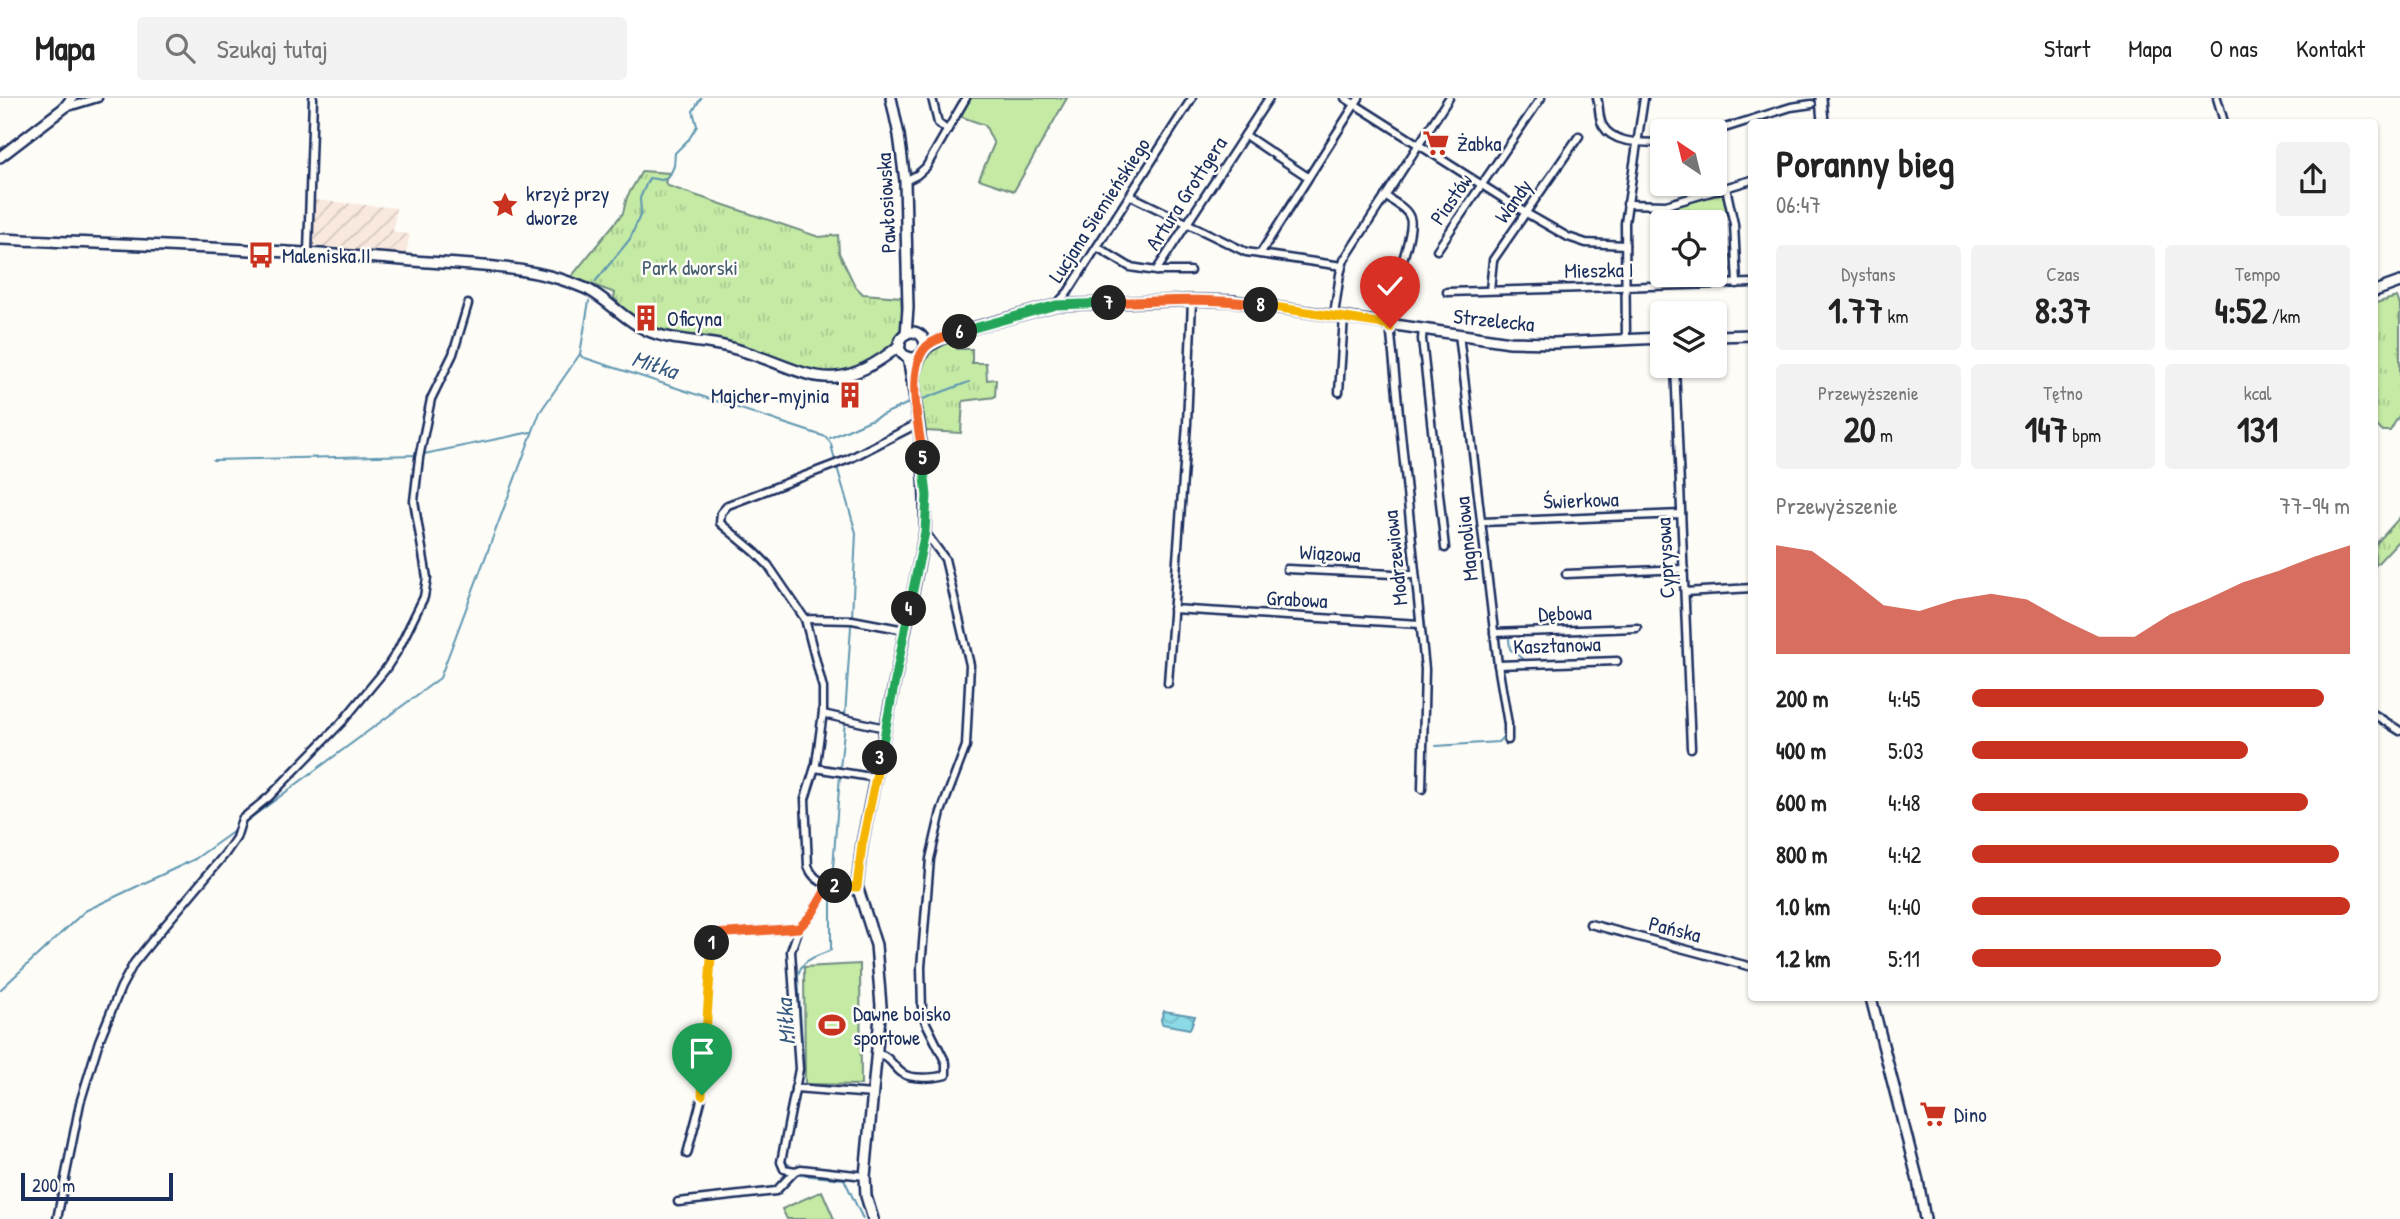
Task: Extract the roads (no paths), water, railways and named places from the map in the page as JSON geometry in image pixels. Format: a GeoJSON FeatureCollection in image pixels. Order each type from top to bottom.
{"type":"FeatureCollection","features":[{"type":"Feature","properties":{"kind":"street"},"geometry":{"type":"LineString","coordinates":[[0,157],[64,108],[72,98]]}},
{"type":"Feature","properties":{"kind":"street"},"geometry":{"type":"LineString","coordinates":[[64,108],[98,98]]}},
{"type":"Feature","properties":{"kind":"street"},"geometry":{"type":"LineString","coordinates":[[308,252],[313,98]]}},
{"type":"Feature","properties":{"kind":"street","name":"Pawłosiowska"},"geometry":{"type":"LineString","coordinates":[[891,98],[905,181],[908,308],[906,334]]}},
{"type":"Feature","properties":{"kind":"street"},"geometry":{"type":"LineString","coordinates":[[932,98],[938,123],[947,130]]}},
{"type":"Feature","properties":{"kind":"street"},"geometry":{"type":"LineString","coordinates":[[905,181],[926,167],[966,98]]}},
{"type":"Feature","properties":{"kind":"street","name":"Lucjana Siemieńskiego"},"geometry":{"type":"LineString","coordinates":[[1056,305],[1068,292],[1192,98]]}},
{"type":"Feature","properties":{"kind":"street","name":"Artura Grottgera"},"geometry":{"type":"LineString","coordinates":[[1156,271],[1269,98]]}},
{"type":"Feature","properties":{"kind":"street"},"geometry":{"type":"LineString","coordinates":[[1345,98],[1357,101],[1482,185],[1568,237],[1586,243],[1625,245]]}},
{"type":"Feature","properties":{"kind":"street"},"geometry":{"type":"LineString","coordinates":[[1339,392],[1342,266],[1449,98]]}},
{"type":"Feature","properties":{"kind":"street","name":"Piastów"},"geometry":{"type":"LineString","coordinates":[[1437,250],[1541,98]]}},
{"type":"Feature","properties":{"kind":"street"},"geometry":{"type":"LineString","coordinates":[[1597,98],[1603,126],[1610,134],[1616,138],[1650,142]]}},
{"type":"Feature","properties":{"kind":"street"},"geometry":{"type":"LineString","coordinates":[[1626,340],[1627,204],[1644,98]]}},
{"type":"Feature","properties":{"kind":"street"},"geometry":{"type":"LineString","coordinates":[[1821,98],[1822,119]]}},
{"type":"Feature","properties":{"kind":"street"},"geometry":{"type":"LineString","coordinates":[[2217,98],[2223,119]]}},
{"type":"Feature","properties":{"kind":"street"},"geometry":{"type":"LineString","coordinates":[[1260,254],[1357,101]]}},
{"type":"Feature","properties":{"kind":"street"},"geometry":{"type":"LineString","coordinates":[[1753,119],[1791,107],[1812,104]]}},
{"type":"Feature","properties":{"kind":"street"},"geometry":{"type":"LineString","coordinates":[[1727,127],[1748,121]]}},
{"type":"Feature","properties":{"kind":"street"},"geometry":{"type":"LineString","coordinates":[[1245,135],[1308,177]]}},
{"type":"Feature","properties":{"kind":"street","name":"Wandy"},"geometry":{"type":"LineString","coordinates":[[1490,290],[1493,260],[1580,136]]}},
{"type":"Feature","properties":{"kind":"street"},"geometry":{"type":"LineString","coordinates":[[1727,188],[1748,181]]}},
{"type":"Feature","properties":{"kind":"street"},"geometry":{"type":"LineString","coordinates":[[1727,192],[1734,224],[1737,284]]}},
{"type":"Feature","properties":{"kind":"street"},"geometry":{"type":"LineString","coordinates":[[1131,196],[1246,252],[1342,266]]}},
{"type":"Feature","properties":{"kind":"street"},"geometry":{"type":"LineString","coordinates":[[1385,196],[1406,211],[1411,220],[1410,234],[1391,299]]}},
{"type":"Feature","properties":{"kind":"street"},"geometry":{"type":"LineString","coordinates":[[1627,204],[1666,205],[1698,196]]}},
{"type":"Feature","properties":{"kind":"street"},"geometry":{"type":"LineString","coordinates":[[0,239],[308,252],[535,272],[589,290],[634,323],[655,334],[739,349],[806,376],[819,378],[839,377],[880,361],[911,357],[925,348],[920,335],[906,334],[900,345],[880,361]]}},
{"type":"Feature","properties":{"kind":"street","name":"Artura Grottgera"},"geometry":{"type":"LineString","coordinates":[[1097,247],[1124,265],[1156,271],[1190,271]]}},
{"type":"Feature","properties":{"kind":"street"},"geometry":{"type":"LineString","coordinates":[[2378,290],[2400,282]]}},
{"type":"Feature","properties":{"kind":"street","name":"Mieszka I"},"geometry":{"type":"LineString","coordinates":[[1447,292],[1748,283]]}},
{"type":"Feature","properties":{"kind":"street"},"geometry":{"type":"LineString","coordinates":[[1068,292],[1078,304]]}},
{"type":"Feature","properties":{"kind":"street"},"geometry":{"type":"LineString","coordinates":[[1168,684],[1187,424],[1192,300]]}},
{"type":"Feature","properties":{"kind":"street","name":"Strzelecka"},"geometry":{"type":"LineString","coordinates":[[925,348],[951,334],[1056,305],[1192,300],[1233,301],[1510,342],[1650,339]]}},
{"type":"Feature","properties":{"kind":"street"},"geometry":{"type":"LineString","coordinates":[[57,1219],[80,1103],[99,1041],[134,963],[225,854],[239,827],[342,722],[369,690],[398,650],[424,597],[427,578],[414,501],[419,458],[431,399],[453,354],[468,304]]}},
{"type":"Feature","properties":{"kind":"street","name":"Pawłosiowska"},"geometry":{"type":"LineString","coordinates":[[908,308],[913,327],[920,335]]}},
{"type":"Feature","properties":{"kind":"street","name":"Modrzewiowa"},"geometry":{"type":"LineString","coordinates":[[1390,325],[1425,669],[1422,789]]}},
{"type":"Feature","properties":{"kind":"street"},"geometry":{"type":"LineString","coordinates":[[1423,330],[1445,548]]}},
{"type":"Feature","properties":{"kind":"street","name":"Strzelecka"},"geometry":{"type":"LineString","coordinates":[[920,335],[951,334]]}},
{"type":"Feature","properties":{"kind":"street","name":"Magnoliowa"},"geometry":{"type":"LineString","coordinates":[[1459,334],[1508,740]]}},
{"type":"Feature","properties":{"kind":"street"},"geometry":{"type":"LineString","coordinates":[[1727,336],[1748,335]]}},
{"type":"Feature","properties":{"kind":"street"},"geometry":{"type":"LineString","coordinates":[[873,1219],[866,1196],[865,1176],[881,1006],[880,967],[876,945],[857,887],[862,845],[925,532],[927,496],[911,357],[900,345]]}},
{"type":"Feature","properties":{"kind":"street","name":"Cyprysowa"},"geometry":{"type":"LineString","coordinates":[[1675,378],[1691,748]]}},
{"type":"Feature","properties":{"kind":"street"},"geometry":{"type":"LineString","coordinates":[[857,887],[828,886],[810,873],[808,866],[805,799],[815,768],[823,714],[823,688],[805,619],[768,565],[720,523],[721,513],[727,505],[738,500],[849,459],[919,424]]}},
{"type":"Feature","properties":{"kind":"street","name":"Świerkowa"},"geometry":{"type":"LineString","coordinates":[[1482,522],[1681,514]]}},
{"type":"Feature","properties":{"kind":"street"},"geometry":{"type":"LineString","coordinates":[[876,1054],[882,1054],[889,1059],[903,1075],[939,1077],[947,1071],[946,1063],[922,1011],[921,967],[930,859],[941,811],[966,746],[970,665],[945,559],[925,532]]}},
{"type":"Feature","properties":{"kind":"street","name":"Wiązowa"},"geometry":{"type":"LineString","coordinates":[[1287,569],[1414,575]]}},
{"type":"Feature","properties":{"kind":"street"},"geometry":{"type":"LineString","coordinates":[[1566,575],[1684,569]]}},
{"type":"Feature","properties":{"kind":"street"},"geometry":{"type":"LineString","coordinates":[[1685,592],[1748,588]]}},
{"type":"Feature","properties":{"kind":"street","name":"Grabowa"},"geometry":{"type":"LineString","coordinates":[[1173,609],[1420,624]]}},
{"type":"Feature","properties":{"kind":"street"},"geometry":{"type":"LineString","coordinates":[[805,619],[852,620],[905,629]]}},
{"type":"Feature","properties":{"kind":"street","name":"Dębowa"},"geometry":{"type":"LineString","coordinates":[[1494,634],[1637,628]]}},
{"type":"Feature","properties":{"kind":"street","name":"Kasztanowa"},"geometry":{"type":"LineString","coordinates":[[1498,665],[1617,661]]}},
{"type":"Feature","properties":{"kind":"street"},"geometry":{"type":"LineString","coordinates":[[823,714],[885,728]]}},
{"type":"Feature","properties":{"kind":"street"},"geometry":{"type":"LineString","coordinates":[[2378,717],[2400,732]]}},
{"type":"Feature","properties":{"kind":"street"},"geometry":{"type":"LineString","coordinates":[[815,768],[877,778]]}},
{"type":"Feature","properties":{"kind":"street"},"geometry":{"type":"LineString","coordinates":[[828,886],[812,914],[799,928],[791,951],[799,1069],[781,1162],[784,1169],[795,1171],[801,1169],[865,1176]]}},
{"type":"Feature","properties":{"kind":"street","name":"Pańska"},"geometry":{"type":"LineString","coordinates":[[1590,924],[1748,966]]}},
{"type":"Feature","properties":{"kind":"street"},"geometry":{"type":"LineString","coordinates":[[687,1154],[702,1097],[714,934],[799,928]]}},
{"type":"Feature","properties":{"kind":"street"},"geometry":{"type":"LineString","coordinates":[[1872,1001],[1926,1219]]}},
{"type":"Feature","properties":{"kind":"street"},"geometry":{"type":"LineString","coordinates":[[797,1088],[873,1094]]}},
{"type":"Feature","properties":{"kind":"street"},"geometry":{"type":"LineString","coordinates":[[678,1202],[776,1191],[795,1171]]}},
{"type":"Feature","properties":{"kind":"water"},"geometry":{"type":"Polygon","coordinates":[[[1164,1011],[1195,1016],[1190,1029],[1162,1024],[1164,1011]]]}},
{"type":"Feature","properties":{"kind":"waterway","name":"Miłka"},"geometry":{"type":"LineString","coordinates":[[595,282],[630,239],[641,213],[640,198],[649,178],[662,180],[669,177],[674,166],[675,153],[697,126],[693,111],[701,98]]}},
{"type":"Feature","properties":{"kind":"waterway","name":"Miłka"},"geometry":{"type":"LineString","coordinates":[[589,301],[580,354],[582,357],[826,437],[831,444],[835,461]]}},
{"type":"Feature","properties":{"kind":"waterway"},"geometry":{"type":"LineString","coordinates":[[244,823],[440,678],[540,412],[580,354]]}},
{"type":"Feature","properties":{"kind":"waterway"},"geometry":{"type":"LineString","coordinates":[[923,399],[969,382]]}},
{"type":"Feature","properties":{"kind":"waterway"},"geometry":{"type":"LineString","coordinates":[[830,438],[911,402]]}},
{"type":"Feature","properties":{"kind":"waterway"},"geometry":{"type":"LineString","coordinates":[[424,454],[531,432]]}},
{"type":"Feature","properties":{"kind":"waterway"},"geometry":{"type":"LineString","coordinates":[[213,460],[418,455]]}},
{"type":"Feature","properties":{"kind":"waterway","name":"Miłka"},"geometry":{"type":"LineString","coordinates":[[837,467],[856,533],[852,617]]}},
{"type":"Feature","properties":{"kind":"waterway","name":"Miłka"},"geometry":{"type":"LineString","coordinates":[[845,716],[851,626]]}},
{"type":"Feature","properties":{"kind":"waterway"},"geometry":{"type":"LineString","coordinates":[[1509,639],[1510,649],[1525,661]]}},
{"type":"Feature","properties":{"kind":"waterway"},"geometry":{"type":"LineString","coordinates":[[1504,718],[1505,730]]}},
{"type":"Feature","properties":{"kind":"waterway","name":"Miłka"},"geometry":{"type":"LineString","coordinates":[[840,768],[845,722]]}},
{"type":"Feature","properties":{"kind":"waterway"},"geometry":{"type":"LineString","coordinates":[[1436,746],[1498,742],[1505,735]]}},
{"type":"Feature","properties":{"kind":"waterway","name":"Miłka"},"geometry":{"type":"LineString","coordinates":[[832,881],[840,775]]}},
{"type":"Feature","properties":{"kind":"waterway"},"geometry":{"type":"LineString","coordinates":[[0,990],[85,911],[195,859],[237,829]]}},
{"type":"Feature","properties":{"kind":"waterway","name":"Miłka"},"geometry":{"type":"LineString","coordinates":[[799,1085],[803,1062],[798,976],[806,962],[831,950],[831,890]]}},
{"type":"Feature","properties":{"kind":"waterway","name":"Miłka"},"geometry":{"type":"LineString","coordinates":[[794,1113],[796,1101]]}},
{"type":"Feature","properties":{"kind":"waterway","name":"Miłka"},"geometry":{"type":"LineString","coordinates":[[787,1149],[785,1159],[789,1167]]}},
{"type":"Feature","properties":{"kind":"waterway","name":"Miłka"},"geometry":{"type":"LineString","coordinates":[[799,1175],[844,1179],[863,1219]]}},
{"type":"Feature","properties":{"kind":"place","name":"Żabka"},"geometry":{"type":"Point","coordinates":[1436,143]}},
{"type":"Feature","properties":{"kind":"place","name":"krzyż przy dworze"},"geometry":{"type":"Point","coordinates":[505,205]}},
{"type":"Feature","properties":{"kind":"place","name":"Maleniska II"},"geometry":{"type":"Point","coordinates":[261,255]}},
{"type":"Feature","properties":{"kind":"place","name":"Oficyna"},"geometry":{"type":"Point","coordinates":[646,318]}},
{"type":"Feature","properties":{"kind":"place","name":"Majcher-myjnia"},"geometry":{"type":"Point","coordinates":[850,395]}},
{"type":"Feature","properties":{"kind":"place","name":"Dawne boisko sportowe"},"geometry":{"type":"Point","coordinates":[832,1025]}},
{"type":"Feature","properties":{"kind":"place","name":"Dino"},"geometry":{"type":"Point","coordinates":[1933,1114]}},
{"type":"Feature","properties":{"kind":"park label","name":"Park dworski"},"geometry":{"type":"Point","coordinates":[690,267]}}]}
